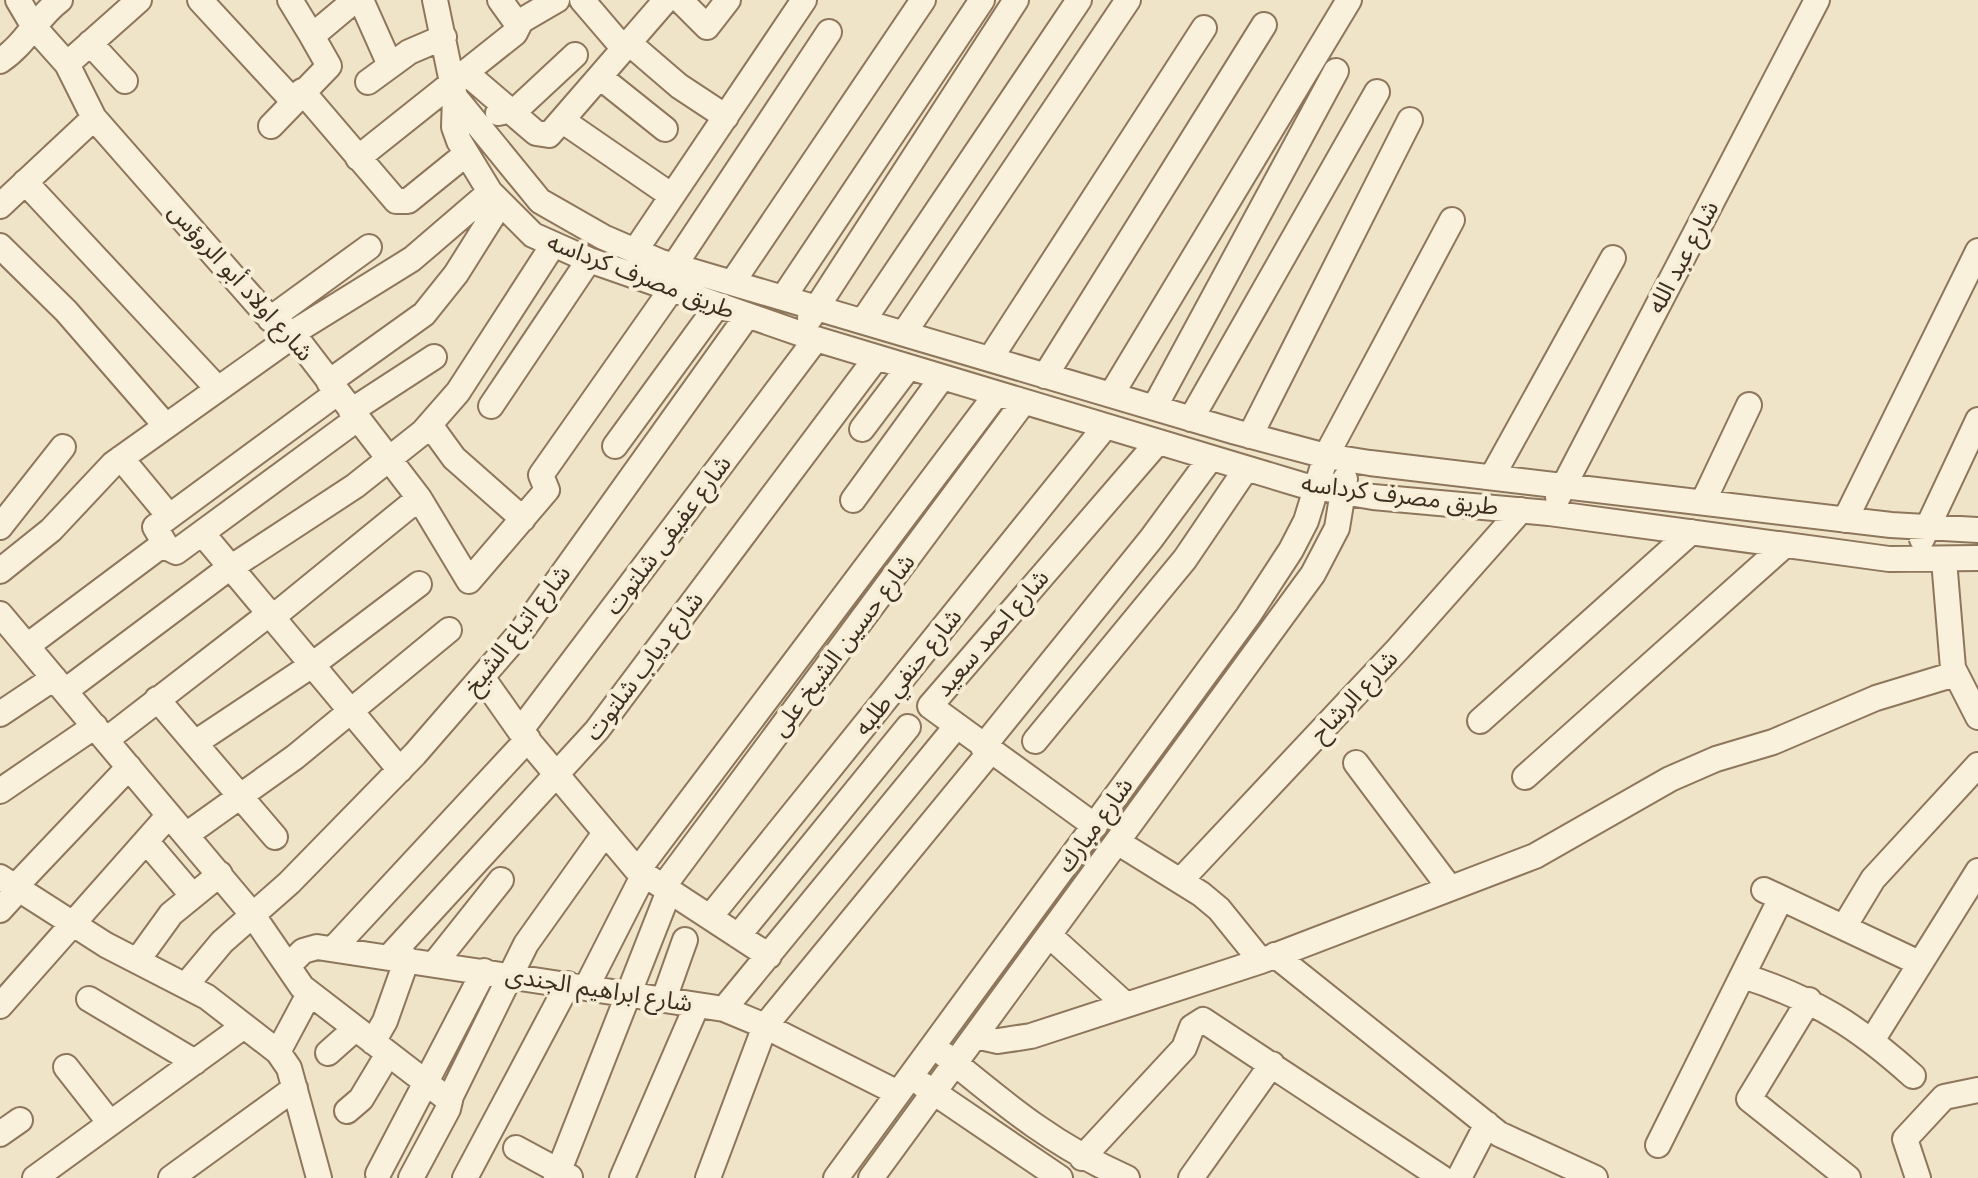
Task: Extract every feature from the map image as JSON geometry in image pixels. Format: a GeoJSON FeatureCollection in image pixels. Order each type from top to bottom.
{"type":"FeatureCollection","features":[{"type":"Feature","properties":{"kind":"street","name":"شارع اولاد أبو الروؤس"},"geometry":{"type":"LineString","coordinates":[[18,0],[34,27],[67,64],[94,118],[270,319],[292,334],[419,498],[459,570],[470,581],[523,519]]}},
{"type":"Feature","properties":{"kind":"street"},"geometry":{"type":"LineString","coordinates":[[0,61],[20,47],[60,0]]}},
{"type":"Feature","properties":{"kind":"street"},"geometry":{"type":"LineString","coordinates":[[67,64],[139,0]]}},
{"type":"Feature","properties":{"kind":"street"},"geometry":{"type":"LineString","coordinates":[[200,0],[358,158],[392,199],[404,202],[466,154]]}},
{"type":"Feature","properties":{"kind":"street"},"geometry":{"type":"LineString","coordinates":[[271,126],[329,65],[290,0]]}},
{"type":"Feature","properties":{"kind":"street"},"geometry":{"type":"LineString","coordinates":[[312,36],[358,0],[390,65]]}},
{"type":"Feature","properties":{"kind":"street"},"geometry":{"type":"LineString","coordinates":[[435,0],[457,84],[509,110],[542,136],[549,135],[563,121],[666,0]]}},
{"type":"Feature","properties":{"kind":"street"},"geometry":{"type":"LineString","coordinates":[[500,0],[518,25]]}},
{"type":"Feature","properties":{"kind":"street"},"geometry":{"type":"LineString","coordinates":[[358,158],[457,84],[515,33],[518,25],[557,0]]}},
{"type":"Feature","properties":{"kind":"street"},"geometry":{"type":"LineString","coordinates":[[582,0],[626,46],[726,117]]}},
{"type":"Feature","properties":{"kind":"street"},"geometry":{"type":"LineString","coordinates":[[680,0],[702,24],[710,25],[728,0]]}},
{"type":"Feature","properties":{"kind":"street"},"geometry":{"type":"LineString","coordinates":[[635,251],[804,0]]}},
{"type":"Feature","properties":{"kind":"street"},"geometry":{"type":"LineString","coordinates":[[732,283],[923,0]]}},
{"type":"Feature","properties":{"kind":"street"},"geometry":{"type":"LineString","coordinates":[[783,298],[982,0]]}},
{"type":"Feature","properties":{"kind":"street","name":"شارع عفيفى شلتوت"},"geometry":{"type":"LineString","coordinates":[[333,949],[524,735],[808,336],[817,308],[1016,0]]}},
{"type":"Feature","properties":{"kind":"street"},"geometry":{"type":"LineString","coordinates":[[863,321],[1079,0]]}},
{"type":"Feature","properties":{"kind":"street"},"geometry":{"type":"LineString","coordinates":[[904,333],[1128,0]]}},
{"type":"Feature","properties":{"kind":"street"},"geometry":{"type":"LineString","coordinates":[[1111,395],[1349,0]]}},
{"type":"Feature","properties":{"kind":"street","name":"شارع عبد الله"},"geometry":{"type":"LineString","coordinates":[[1549,513],[1817,0]]}},
{"type":"Feature","properties":{"kind":"street"},"geometry":{"type":"LineString","coordinates":[[1045,376],[1264,25]]}},
{"type":"Feature","properties":{"kind":"street"},"geometry":{"type":"LineString","coordinates":[[990,359],[1204,28]]}},
{"type":"Feature","properties":{"kind":"street"},"geometry":{"type":"LineString","coordinates":[[430,425],[454,458],[523,519],[548,489],[541,475],[672,278],[829,32]]}},
{"type":"Feature","properties":{"kind":"street"},"geometry":{"type":"LineString","coordinates":[[368,82],[426,42],[444,37]]}},
{"type":"Feature","properties":{"kind":"street"},"geometry":{"type":"LineString","coordinates":[[90,43],[125,81]]}},
{"type":"Feature","properties":{"kind":"street"},"geometry":{"type":"LineString","coordinates":[[482,128],[499,112],[517,109],[575,55]]}},
{"type":"Feature","properties":{"kind":"street"},"geometry":{"type":"LineString","coordinates":[[1154,408],[1336,71]]}},
{"type":"Feature","properties":{"kind":"street"},"geometry":{"type":"LineString","coordinates":[[600,77],[665,129]]}},
{"type":"Feature","properties":{"kind":"street","name":"طريق مصرف كرداسه"},"geometry":{"type":"LineString","coordinates":[[457,84],[482,128],[540,201],[635,251],[717,306],[995,396],[1317,488],[1549,513],[1913,560],[1978,558]]}},
{"type":"Feature","properties":{"kind":"street","name":"طريق مصرف كرداسه"},"geometry":{"type":"LineString","coordinates":[[457,84],[454,127],[466,154],[495,198],[533,235],[589,260],[672,278],[732,283],[1191,419],[1337,458],[1845,520],[1978,530]]}},
{"type":"Feature","properties":{"kind":"street"},"geometry":{"type":"LineString","coordinates":[[1191,419],[1377,92]]}},
{"type":"Feature","properties":{"kind":"street"},"geometry":{"type":"LineString","coordinates":[[0,206],[94,118]]}},
{"type":"Feature","properties":{"kind":"street"},"geometry":{"type":"LineString","coordinates":[[1250,436],[1410,120]]}},
{"type":"Feature","properties":{"kind":"street"},"geometry":{"type":"LineString","coordinates":[[563,121],[672,196]]}},
{"type":"Feature","properties":{"kind":"street"},"geometry":{"type":"LineString","coordinates":[[25,182],[218,389]]}},
{"type":"Feature","properties":{"kind":"street"},"geometry":{"type":"LineString","coordinates":[[0,571],[51,530],[121,458],[292,334],[412,259],[495,198]]}},
{"type":"Feature","properties":{"kind":"street"},"geometry":{"type":"LineString","coordinates":[[434,357],[344,401],[169,516],[154,530],[176,552],[202,533],[344,401],[384,346],[424,314],[456,274],[495,198]]}},
{"type":"Feature","properties":{"kind":"street"},"geometry":{"type":"LineString","coordinates":[[1337,458],[1452,220]]}},
{"type":"Feature","properties":{"kind":"street"},"geometry":{"type":"LineString","coordinates":[[0,714],[60,684],[303,523],[390,460],[430,425],[458,392],[553,245]]}},
{"type":"Feature","properties":{"kind":"street"},"geometry":{"type":"LineString","coordinates":[[0,246],[66,311],[166,426]]}},
{"type":"Feature","properties":{"kind":"street"},"geometry":{"type":"LineString","coordinates":[[270,319],[369,247]]}},
{"type":"Feature","properties":{"kind":"street"},"geometry":{"type":"LineString","coordinates":[[1845,520],[1978,251]]}},
{"type":"Feature","properties":{"kind":"street"},"geometry":{"type":"LineString","coordinates":[[1493,475],[1613,258]]}},
{"type":"Feature","properties":{"kind":"street"},"geometry":{"type":"LineString","coordinates":[[491,406],[589,260]]}},
{"type":"Feature","properties":{"kind":"street"},"geometry":{"type":"LineString","coordinates":[[615,446],[717,306]]}},
{"type":"Feature","properties":{"kind":"street","name":"شارع اتباع الشيخ"},"geometry":{"type":"LineString","coordinates":[[186,985],[211,953],[289,883],[400,770],[521,632],[747,316]]}},
{"type":"Feature","properties":{"kind":"street","name":"شارع دياب شلتوت"},"geometry":{"type":"LineString","coordinates":[[398,958],[597,730],[876,358]]}},
{"type":"Feature","properties":{"kind":"street"},"geometry":{"type":"LineString","coordinates":[[862,429],[908,368]]}},
{"type":"Feature","properties":{"kind":"street"},"geometry":{"type":"LineString","coordinates":[[853,500],[941,379]]}},
{"type":"Feature","properties":{"kind":"street"},"geometry":{"type":"LineString","coordinates":[[465,1178],[578,985],[995,396]]}},
{"type":"Feature","properties":{"kind":"street","name":"شارع حسين الشيخ على"},"geometry":{"type":"LineString","coordinates":[[654,880],[1022,404]]}},
{"type":"Feature","properties":{"kind":"street"},"geometry":{"type":"LineString","coordinates":[[1703,502],[1749,405]]}},
{"type":"Feature","properties":{"kind":"street"},"geometry":{"type":"LineString","coordinates":[[1913,560],[1978,420]]}},
{"type":"Feature","properties":{"kind":"street","name":"شارع حنفي طلبه"},"geometry":{"type":"LineString","coordinates":[[710,917],[1105,427]]}},
{"type":"Feature","properties":{"kind":"street","name":"شارع احمد سعيد"},"geometry":{"type":"LineString","coordinates":[[1095,826],[955,728],[932,710],[931,704],[1157,443]]}},
{"type":"Feature","properties":{"kind":"street"},"geometry":{"type":"LineString","coordinates":[[0,527],[63,447]]}},
{"type":"Feature","properties":{"kind":"street"},"geometry":{"type":"LineString","coordinates":[[121,458],[169,516]]}},
{"type":"Feature","properties":{"kind":"street","name":"شارع مبارك"},"geometry":{"type":"LineString","coordinates":[[836,1178],[1248,616],[1291,550],[1317,488],[1337,458]]}},
{"type":"Feature","properties":{"kind":"street","name":"شارع مبارك"},"geometry":{"type":"LineString","coordinates":[[871,1178],[1313,574],[1337,528],[1344,492],[1337,458]]}},
{"type":"Feature","properties":{"kind":"street"},"geometry":{"type":"LineString","coordinates":[[708,1178],[765,1026],[987,750],[1210,459]]}},
{"type":"Feature","properties":{"kind":"street"},"geometry":{"type":"LineString","coordinates":[[1035,741],[1185,559],[1246,469]]}},
{"type":"Feature","properties":{"kind":"street"},"geometry":{"type":"LineString","coordinates":[[0,791],[157,699],[269,614],[279,612],[419,498]]}},
{"type":"Feature","properties":{"kind":"street","name":"شارع الرشاح"},"geometry":{"type":"LineString","coordinates":[[1182,879],[1398,649],[1521,510]]}},
{"type":"Feature","properties":{"kind":"street"},"geometry":{"type":"LineString","coordinates":[[1480,721],[1691,532]]}},
{"type":"Feature","properties":{"kind":"street"},"geometry":{"type":"LineString","coordinates":[[202,533],[400,770]]}},
{"type":"Feature","properties":{"kind":"street"},"geometry":{"type":"LineString","coordinates":[[27,646],[165,544]]}},
{"type":"Feature","properties":{"kind":"street"},"geometry":{"type":"LineString","coordinates":[[1525,777],[1785,545]]}},
{"type":"Feature","properties":{"kind":"street"},"geometry":{"type":"LineString","coordinates":[[1944,560],[1955,674],[1978,717]]}},
{"type":"Feature","properties":{"kind":"street"},"geometry":{"type":"LineString","coordinates":[[195,743],[312,665],[419,584]]}},
{"type":"Feature","properties":{"kind":"street"},"geometry":{"type":"LineString","coordinates":[[0,614],[220,874],[309,994],[450,1101]]}},
{"type":"Feature","properties":{"kind":"street"},"geometry":{"type":"LineString","coordinates":[[186,835],[350,711],[449,630]]}},
{"type":"Feature","properties":{"kind":"street"},"geometry":{"type":"LineString","coordinates":[[976,1036],[998,1041],[1019,1038],[1268,958],[1535,856],[1670,779],[1716,759],[1773,742],[1876,698],[1955,674]]}},
{"type":"Feature","properties":{"kind":"street"},"geometry":{"type":"LineString","coordinates":[[482,677],[524,735],[605,833],[654,880],[769,956]]}},
{"type":"Feature","properties":{"kind":"street"},"geometry":{"type":"LineString","coordinates":[[157,699],[275,837]]}},
{"type":"Feature","properties":{"kind":"street"},"geometry":{"type":"LineString","coordinates":[[738,936],[908,727]]}},
{"type":"Feature","properties":{"kind":"street"},"geometry":{"type":"LineString","coordinates":[[724,1009],[955,728]]}},
{"type":"Feature","properties":{"kind":"street"},"geometry":{"type":"LineString","coordinates":[[1356,763],[1449,887]]}},
{"type":"Feature","properties":{"kind":"street"},"geometry":{"type":"LineString","coordinates":[[1844,927],[1873,879],[1978,765]]}},
{"type":"Feature","properties":{"kind":"street"},"geometry":{"type":"LineString","coordinates":[[0,910],[12,884],[129,767]]}},
{"type":"Feature","properties":{"kind":"street"},"geometry":{"type":"LineString","coordinates":[[1123,788],[1146,805]]}},
{"type":"Feature","properties":{"kind":"street"},"geometry":{"type":"LineString","coordinates":[[0,1006],[169,815]]}},
{"type":"Feature","properties":{"kind":"street"},"geometry":{"type":"LineString","coordinates":[[411,1178],[526,944],[605,833]]}},
{"type":"Feature","properties":{"kind":"street"},"geometry":{"type":"LineString","coordinates":[[146,841],[192,895]]}},
{"type":"Feature","properties":{"kind":"street"},"geometry":{"type":"LineString","coordinates":[[1119,843],[1182,879],[1219,909],[1268,958],[1487,1124],[1531,1152],[1595,1178]]}},
{"type":"Feature","properties":{"kind":"street"},"geometry":{"type":"LineString","coordinates":[[1873,1039],[1978,871]]}},
{"type":"Feature","properties":{"kind":"street"},"geometry":{"type":"LineString","coordinates":[[137,961],[162,925],[192,895],[220,874]]}},
{"type":"Feature","properties":{"kind":"street"},"geometry":{"type":"LineString","coordinates":[[435,963],[501,880]]}},
{"type":"Feature","properties":{"kind":"street"},"geometry":{"type":"LineString","coordinates":[[516,1148],[562,1176],[629,993],[654,880]]}},
{"type":"Feature","properties":{"kind":"street"},"geometry":{"type":"LineString","coordinates":[[12,884],[137,961],[186,985],[278,1052],[287,1063],[319,1178]]}},
{"type":"Feature","properties":{"kind":"street"},"geometry":{"type":"LineString","coordinates":[[1658,1145],[1743,976],[1772,894],[1919,963]]}},
{"type":"Feature","properties":{"kind":"street"},"geometry":{"type":"LineString","coordinates":[[1050,936],[1126,1005]]}},
{"type":"Feature","properties":{"kind":"street"},"geometry":{"type":"LineString","coordinates":[[664,999],[685,940]]}},
{"type":"Feature","properties":{"kind":"street","name":"شارع ابراهيم الجندى"},"geometry":{"type":"LineString","coordinates":[[288,966],[306,949],[333,949],[724,1009],[904,1084],[934,1092],[1060,1178]]}},
{"type":"Feature","properties":{"kind":"street"},"geometry":{"type":"LineString","coordinates":[[347,1111],[361,1099],[372,1041],[385,1021],[398,958]]}},
{"type":"Feature","properties":{"kind":"street"},"geometry":{"type":"LineString","coordinates":[[378,1174],[484,971]]}},
{"type":"Feature","properties":{"kind":"street"},"geometry":{"type":"LineString","coordinates":[[1743,976],[1809,1000],[1873,1039],[1913,1076]]}},
{"type":"Feature","properties":{"kind":"street"},"geometry":{"type":"LineString","coordinates":[[278,1052],[309,994]]}},
{"type":"Feature","properties":{"kind":"street"},"geometry":{"type":"LineString","coordinates":[[89,999],[195,1062]]}},
{"type":"Feature","properties":{"kind":"street"},"geometry":{"type":"LineString","coordinates":[[1809,1000],[1751,1091],[1749,1100],[1799,1136],[1848,1178]]}},
{"type":"Feature","properties":{"kind":"street"},"geometry":{"type":"LineString","coordinates":[[622,1178],[697,1005]]}},
{"type":"Feature","properties":{"kind":"street"},"geometry":{"type":"LineString","coordinates":[[1082,1158],[1184,1048],[1198,1021],[1207,1021],[1442,1178]]}},
{"type":"Feature","properties":{"kind":"street"},"geometry":{"type":"LineString","coordinates":[[35,1178],[244,1026]]}},
{"type":"Feature","properties":{"kind":"street"},"geometry":{"type":"LineString","coordinates":[[328,1053],[372,1041]]}},
{"type":"Feature","properties":{"kind":"street"},"geometry":{"type":"LineString","coordinates":[[933,1046],[1028,1124],[1082,1158],[1127,1178]]}},
{"type":"Feature","properties":{"kind":"street"},"geometry":{"type":"LineString","coordinates":[[1191,1178],[1272,1064]]}},
{"type":"Feature","properties":{"kind":"street"},"geometry":{"type":"LineString","coordinates":[[66,1067],[110,1123]]}},
{"type":"Feature","properties":{"kind":"street"},"geometry":{"type":"LineString","coordinates":[[963,1113],[983,1087]]}},
{"type":"Feature","properties":{"kind":"street"},"geometry":{"type":"LineString","coordinates":[[171,1178],[295,1088]]}},
{"type":"Feature","properties":{"kind":"street"},"geometry":{"type":"LineString","coordinates":[[1918,1178],[1905,1139],[1944,1097],[1978,1090]]}},
{"type":"Feature","properties":{"kind":"street"},"geometry":{"type":"LineString","coordinates":[[0,1134],[20,1120]]}},
{"type":"Feature","properties":{"kind":"street"},"geometry":{"type":"LineString","coordinates":[[1459,1178],[1487,1124]]}}]}
